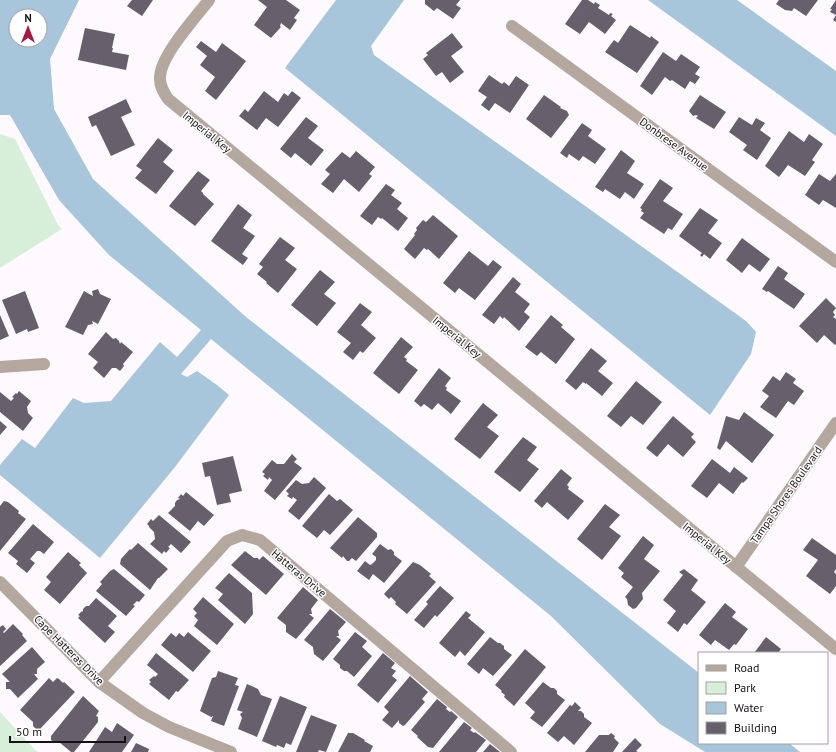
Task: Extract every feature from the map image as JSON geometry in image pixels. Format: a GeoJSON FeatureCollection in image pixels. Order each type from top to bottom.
{"type":"FeatureCollection","features":[{"type":"Feature","properties":{"kind":"street","name":"Imperial Key"},"geometry":{"type":"LineString","coordinates":[[209,0],[170,51],[163,64],[160,80],[161,87],[168,99],[836,649]]}},
{"type":"Feature","properties":{"kind":"street","name":"Donbrese Avenue"},"geometry":{"type":"LineString","coordinates":[[512,26],[836,262]]}},
{"type":"Feature","properties":{"kind":"street"},"geometry":{"type":"LineString","coordinates":[[0,367],[44,364]]}},
{"type":"Feature","properties":{"kind":"street","name":"Tampa Shores Boulevard"},"geometry":{"type":"LineString","coordinates":[[736,567],[836,423]]}},
{"type":"Feature","properties":{"kind":"street","name":"Hatteras Drive"},"geometry":{"type":"LineString","coordinates":[[99,682],[227,541],[242,535],[260,540],[511,752]]}},
{"type":"Feature","properties":{"kind":"street","name":"Cape Hatteras Drive"},"geometry":{"type":"LineString","coordinates":[[0,582],[99,682],[143,713],[169,727],[231,752]]}},
{"type":"Feature","properties":{"kind":"green space"},"geometry":{"type":"Polygon","coordinates":[[[0,134],[15,139],[58,225],[62,229],[0,268],[0,134]]]}},
{"type":"Feature","properties":{"kind":"green space"},"geometry":{"type":"Polygon","coordinates":[[[0,712],[35,750],[38,752],[0,752],[0,712]]]}},
{"type":"Feature","properties":{"kind":"water"},"geometry":{"type":"Polygon","coordinates":[[[0,0],[79,0],[50,59],[54,109],[93,179],[246,317],[698,672],[698,744],[790,744],[800,752],[705,752],[660,724],[551,616],[211,339],[181,374],[187,377],[197,371],[229,395],[175,467],[100,558],[0,475],[0,465],[22,439],[35,448],[73,398],[84,403],[111,401],[160,342],[177,357],[201,330],[109,255],[59,200],[10,115],[0,115],[0,0]]]}},
{"type":"Feature","properties":{"kind":"water"},"geometry":{"type":"Polygon","coordinates":[[[336,0],[404,0],[371,46],[374,55],[746,321],[756,332],[751,354],[710,415],[285,68],[336,0]]]}},
{"type":"Feature","properties":{"kind":"water"},"geometry":{"type":"Polygon","coordinates":[[[648,0],[737,0],[836,71],[836,136],[648,0]]]}},
{"type":"Feature","properties":{"kind":"building"},"geometry":{"type":"Polygon","coordinates":[[[132,0],[153,0],[142,16],[127,6],[132,0]]]}},
{"type":"Feature","properties":{"kind":"building"},"geometry":{"type":"Polygon","coordinates":[[[258,0],[286,0],[300,10],[294,18],[297,20],[290,30],[281,23],[281,27],[271,38],[254,25],[267,7],[258,0]]]}},
{"type":"Feature","properties":{"kind":"building"},"geometry":{"type":"Polygon","coordinates":[[[425,0],[460,0],[456,5],[461,8],[453,19],[437,8],[434,11],[425,4],[425,0]]]}},
{"type":"Feature","properties":{"kind":"building"},"geometry":{"type":"Polygon","coordinates":[[[582,0],[588,0],[594,4],[595,2],[600,5],[598,8],[609,15],[610,13],[613,14],[611,16],[616,20],[605,34],[589,22],[580,34],[565,24],[582,0]]]}},
{"type":"Feature","properties":{"kind":"building"},"geometry":{"type":"Polygon","coordinates":[[[779,0],[818,0],[806,16],[794,8],[792,11],[785,10],[776,4],[779,0]]]}},
{"type":"Feature","properties":{"kind":"building"},"geometry":{"type":"Polygon","coordinates":[[[836,0],[836,15],[830,12],[832,9],[830,9],[836,0]]]}},
{"type":"Feature","properties":{"kind":"building"},"geometry":{"type":"Polygon","coordinates":[[[836,15],[836,22],[833,20],[836,15]]]}},
{"type":"Feature","properties":{"kind":"building"},"geometry":{"type":"Polygon","coordinates":[[[630,25],[659,42],[637,73],[605,52],[614,40],[618,43],[630,25]]]}},
{"type":"Feature","properties":{"kind":"building"},"geometry":{"type":"Polygon","coordinates":[[[85,28],[115,34],[112,52],[129,55],[126,70],[78,60],[85,28]]]}},
{"type":"Feature","properties":{"kind":"building"},"geometry":{"type":"Polygon","coordinates":[[[452,33],[463,47],[451,56],[464,72],[450,83],[442,72],[436,76],[423,59],[428,55],[426,53],[452,33]]]}},
{"type":"Feature","properties":{"kind":"building"},"geometry":{"type":"Polygon","coordinates":[[[201,41],[216,52],[222,43],[246,61],[216,100],[205,91],[215,77],[200,65],[207,56],[196,47],[201,41]]]}},
{"type":"Feature","properties":{"kind":"building"},"geometry":{"type":"Polygon","coordinates":[[[663,52],[676,61],[681,54],[700,67],[695,74],[700,77],[695,84],[690,81],[685,89],[665,77],[652,95],[640,86],[663,52]]]}},
{"type":"Feature","properties":{"kind":"building"},"geometry":{"type":"Polygon","coordinates":[[[489,75],[502,84],[504,82],[509,86],[516,76],[529,85],[510,113],[495,103],[489,111],[481,105],[487,97],[478,91],[489,75]]]}},
{"type":"Feature","properties":{"kind":"building"},"geometry":{"type":"Polygon","coordinates":[[[264,91],[278,102],[284,93],[288,96],[292,91],[301,98],[278,127],[266,118],[257,130],[239,116],[245,109],[248,112],[264,91]]]}},
{"type":"Feature","properties":{"kind":"building"},"geometry":{"type":"Polygon","coordinates":[[[544,95],[561,107],[560,108],[567,111],[569,115],[551,138],[526,119],[544,95]]]}},
{"type":"Feature","properties":{"kind":"building"},"geometry":{"type":"Polygon","coordinates":[[[700,95],[726,112],[714,129],[696,118],[698,116],[693,116],[689,111],[700,95]]]}},
{"type":"Feature","properties":{"kind":"building"},"geometry":{"type":"Polygon","coordinates":[[[126,99],[132,112],[121,117],[135,145],[111,156],[96,125],[92,127],[88,117],[126,99]]]}},
{"type":"Feature","properties":{"kind":"building"},"geometry":{"type":"Polygon","coordinates":[[[306,117],[318,126],[308,138],[324,150],[311,166],[295,153],[291,158],[280,149],[306,117]]]}},
{"type":"Feature","properties":{"kind":"building"},"geometry":{"type":"Polygon","coordinates":[[[739,117],[752,125],[756,118],[765,123],[760,130],[771,138],[757,160],[743,150],[747,145],[729,132],[739,117]]]}},
{"type":"Feature","properties":{"kind":"building"},"geometry":{"type":"Polygon","coordinates":[[[582,123],[592,130],[588,136],[606,149],[595,164],[583,156],[579,161],[569,154],[567,158],[560,153],[582,123]]]}},
{"type":"Feature","properties":{"kind":"building"},"geometry":{"type":"Polygon","coordinates":[[[789,131],[804,142],[809,134],[823,144],[812,160],[815,162],[805,176],[788,165],[779,177],[765,166],[789,131]]]}},
{"type":"Feature","properties":{"kind":"building"},"geometry":{"type":"Polygon","coordinates":[[[158,138],[173,150],[163,162],[174,171],[156,194],[135,178],[142,170],[136,166],[158,138]]]}},
{"type":"Feature","properties":{"kind":"building"},"geometry":{"type":"Polygon","coordinates":[[[621,150],[635,161],[627,173],[644,184],[634,199],[625,192],[620,199],[605,189],[603,192],[595,187],[621,150]]]}},
{"type":"Feature","properties":{"kind":"building"},"geometry":{"type":"Polygon","coordinates":[[[356,151],[375,167],[369,174],[372,176],[359,192],[344,179],[333,193],[321,184],[330,174],[325,170],[342,152],[350,158],[356,151]]]}},
{"type":"Feature","properties":{"kind":"building"},"geometry":{"type":"Polygon","coordinates":[[[198,171],[210,180],[201,191],[214,204],[195,226],[169,206],[198,171]]]}},
{"type":"Feature","properties":{"kind":"building"},"geometry":{"type":"Polygon","coordinates":[[[819,174],[830,181],[836,174],[836,208],[823,200],[819,205],[805,195],[819,174]]]}},
{"type":"Feature","properties":{"kind":"building"},"geometry":{"type":"Polygon","coordinates":[[[660,179],[673,188],[663,201],[683,214],[672,230],[668,228],[664,234],[640,218],[644,213],[640,208],[660,179]]]}},
{"type":"Feature","properties":{"kind":"building"},"geometry":{"type":"Polygon","coordinates":[[[386,184],[395,190],[391,195],[402,203],[397,209],[408,218],[398,231],[382,218],[381,219],[378,217],[372,225],[360,216],[386,184]]]}},
{"type":"Feature","properties":{"kind":"building"},"geometry":{"type":"Polygon","coordinates":[[[238,204],[252,215],[243,228],[255,236],[242,254],[248,258],[243,265],[211,241],[238,204]]]}},
{"type":"Feature","properties":{"kind":"building"},"geometry":{"type":"Polygon","coordinates":[[[700,208],[718,220],[708,233],[722,243],[710,259],[704,254],[702,257],[700,255],[702,253],[679,236],[700,208]]]}},
{"type":"Feature","properties":{"kind":"building"},"geometry":{"type":"Polygon","coordinates":[[[433,215],[458,236],[439,259],[428,249],[427,250],[424,248],[415,259],[404,249],[415,235],[414,234],[417,230],[416,228],[423,220],[426,222],[433,215]]]}},
{"type":"Feature","properties":{"kind":"building"},"geometry":{"type":"Polygon","coordinates":[[[280,237],[295,248],[285,260],[297,269],[278,293],[257,274],[263,267],[259,264],[280,237]]]}},
{"type":"Feature","properties":{"kind":"building"},"geometry":{"type":"Polygon","coordinates":[[[742,238],[770,259],[760,272],[749,264],[742,273],[726,260],[742,238]]]}},
{"type":"Feature","properties":{"kind":"building"},"geometry":{"type":"Polygon","coordinates":[[[469,251],[488,266],[493,260],[502,267],[475,300],[459,288],[455,293],[443,283],[469,251]]]}},
{"type":"Feature","properties":{"kind":"building"},"geometry":{"type":"Polygon","coordinates":[[[778,266],[788,273],[784,279],[805,294],[794,309],[768,291],[767,292],[762,289],[778,266]]]}},
{"type":"Feature","properties":{"kind":"building"},"geometry":{"type":"Polygon","coordinates":[[[320,270],[335,282],[324,294],[336,303],[317,326],[291,305],[320,270]]]}},
{"type":"Feature","properties":{"kind":"building"},"geometry":{"type":"Polygon","coordinates":[[[513,277],[521,284],[515,292],[530,304],[524,312],[530,317],[519,331],[504,317],[503,319],[500,316],[494,324],[482,315],[513,277]]]}},
{"type":"Feature","properties":{"kind":"building"},"geometry":{"type":"Polygon","coordinates":[[[98,289],[100,294],[111,299],[98,324],[92,321],[93,324],[88,325],[83,335],[65,327],[84,291],[93,296],[92,291],[98,289]]]}},
{"type":"Feature","properties":{"kind":"building"},"geometry":{"type":"Polygon","coordinates":[[[25,291],[39,328],[28,332],[27,329],[16,334],[2,300],[25,291]]]}},
{"type":"Feature","properties":{"kind":"building"},"geometry":{"type":"Polygon","coordinates":[[[826,298],[836,308],[833,312],[835,315],[833,317],[836,319],[835,345],[824,335],[817,343],[799,326],[826,298]]]}},
{"type":"Feature","properties":{"kind":"building"},"geometry":{"type":"Polygon","coordinates":[[[360,303],[372,312],[361,325],[376,338],[363,353],[360,351],[353,360],[343,352],[351,343],[337,332],[360,303]]]}},
{"type":"Feature","properties":{"kind":"building"},"geometry":{"type":"Polygon","coordinates":[[[0,315],[9,336],[0,340],[0,315]]]}},
{"type":"Feature","properties":{"kind":"building"},"geometry":{"type":"Polygon","coordinates":[[[551,315],[563,325],[561,327],[575,339],[556,364],[541,352],[537,356],[525,347],[551,315]]]}},
{"type":"Feature","properties":{"kind":"building"},"geometry":{"type":"Polygon","coordinates":[[[106,332],[113,339],[116,338],[120,344],[121,342],[133,352],[123,364],[124,366],[120,371],[116,368],[112,368],[104,378],[93,368],[98,362],[88,354],[106,332]]]}},
{"type":"Feature","properties":{"kind":"building"},"geometry":{"type":"Polygon","coordinates":[[[401,337],[413,347],[404,357],[407,359],[406,361],[418,370],[399,394],[373,373],[401,337]]]}},
{"type":"Feature","properties":{"kind":"building"},"geometry":{"type":"Polygon","coordinates":[[[591,348],[607,361],[598,371],[613,383],[602,396],[586,383],[583,382],[576,390],[565,381],[591,348]]]}},
{"type":"Feature","properties":{"kind":"building"},"geometry":{"type":"Polygon","coordinates":[[[439,368],[451,378],[445,386],[447,388],[446,390],[461,401],[451,414],[438,403],[432,410],[424,404],[421,407],[414,401],[439,368]]]}},
{"type":"Feature","properties":{"kind":"building"},"geometry":{"type":"Polygon","coordinates":[[[786,372],[796,379],[793,383],[804,391],[794,405],[788,401],[776,418],[760,407],[769,396],[762,391],[773,376],[780,381],[786,372]]]}},
{"type":"Feature","properties":{"kind":"building"},"geometry":{"type":"Polygon","coordinates":[[[636,381],[662,402],[643,425],[631,416],[621,427],[607,416],[636,381]]]}},
{"type":"Feature","properties":{"kind":"building"},"geometry":{"type":"Polygon","coordinates":[[[19,391],[31,401],[27,407],[28,413],[33,418],[23,431],[0,412],[0,392],[11,401],[14,398],[12,397],[19,391]]]}},
{"type":"Feature","properties":{"kind":"building"},"geometry":{"type":"Polygon","coordinates":[[[483,403],[498,415],[487,427],[499,436],[480,459],[454,439],[483,403]]]}},
{"type":"Feature","properties":{"kind":"building"},"geometry":{"type":"Polygon","coordinates":[[[744,412],[774,435],[752,463],[726,441],[720,450],[717,448],[726,416],[739,420],[744,412]]]}},
{"type":"Feature","properties":{"kind":"building"},"geometry":{"type":"Polygon","coordinates":[[[673,416],[694,434],[691,437],[696,442],[683,457],[668,444],[657,457],[646,448],[673,416]]]}},
{"type":"Feature","properties":{"kind":"building"},"geometry":{"type":"Polygon","coordinates":[[[0,421],[7,427],[0,435],[0,421]]]}},
{"type":"Feature","properties":{"kind":"building"},"geometry":{"type":"Polygon","coordinates":[[[523,437],[537,447],[527,460],[539,469],[520,492],[494,472],[523,437]]]}},
{"type":"Feature","properties":{"kind":"building"},"geometry":{"type":"Polygon","coordinates":[[[292,454],[297,459],[294,462],[302,468],[275,500],[264,491],[272,480],[269,477],[268,480],[263,476],[265,474],[262,472],[272,460],[277,464],[284,464],[292,454]]]}},
{"type":"Feature","properties":{"kind":"building"},"geometry":{"type":"Polygon","coordinates":[[[233,456],[242,491],[229,494],[231,502],[217,505],[210,476],[205,477],[202,463],[233,456]]]}},
{"type":"Feature","properties":{"kind":"building"},"geometry":{"type":"Polygon","coordinates":[[[712,459],[730,473],[734,467],[748,478],[743,483],[742,482],[733,494],[719,483],[707,498],[691,486],[712,459]]]}},
{"type":"Feature","properties":{"kind":"building"},"geometry":{"type":"Polygon","coordinates":[[[561,469],[572,478],[567,485],[569,487],[568,489],[584,501],[568,520],[547,502],[542,508],[534,501],[561,469]]]}},
{"type":"Feature","properties":{"kind":"building"},"geometry":{"type":"Polygon","coordinates":[[[314,477],[326,488],[299,520],[288,511],[297,500],[293,497],[292,499],[287,496],[289,494],[286,491],[296,480],[302,484],[309,483],[314,477]]]}},
{"type":"Feature","properties":{"kind":"building"},"geometry":{"type":"Polygon","coordinates":[[[186,492],[214,515],[204,526],[198,521],[190,531],[168,513],[175,506],[177,500],[180,499],[178,498],[181,494],[183,496],[186,492]]]}},
{"type":"Feature","properties":{"kind":"building"},"geometry":{"type":"Polygon","coordinates":[[[329,494],[337,501],[340,499],[353,510],[330,535],[324,530],[317,538],[302,526],[329,494]]]}},
{"type":"Feature","properties":{"kind":"building"},"geometry":{"type":"Polygon","coordinates":[[[4,501],[8,502],[19,511],[18,513],[26,519],[0,551],[0,506],[4,501]]]}},
{"type":"Feature","properties":{"kind":"building"},"geometry":{"type":"Polygon","coordinates":[[[605,504],[620,515],[609,527],[621,536],[602,560],[577,539],[605,504]]]}},
{"type":"Feature","properties":{"kind":"building"},"geometry":{"type":"Polygon","coordinates":[[[159,515],[191,542],[181,553],[171,544],[166,553],[164,551],[162,554],[150,544],[155,539],[154,532],[147,524],[151,519],[153,521],[159,515]]]}},
{"type":"Feature","properties":{"kind":"building"},"geometry":{"type":"Polygon","coordinates":[[[358,517],[377,533],[377,537],[356,561],[352,558],[347,561],[343,556],[342,558],[330,548],[358,517]]]}},
{"type":"Feature","properties":{"kind":"building"},"geometry":{"type":"Polygon","coordinates":[[[33,524],[54,542],[44,554],[37,551],[30,559],[35,563],[27,573],[16,564],[18,561],[8,553],[33,524]]]}},
{"type":"Feature","properties":{"kind":"building"},"geometry":{"type":"Polygon","coordinates":[[[643,536],[654,545],[644,559],[660,571],[642,593],[643,599],[636,608],[633,609],[628,605],[625,597],[633,587],[621,577],[624,573],[618,568],[643,536]]]}},
{"type":"Feature","properties":{"kind":"building"},"geometry":{"type":"Polygon","coordinates":[[[812,538],[836,555],[836,569],[834,572],[836,574],[836,586],[830,594],[806,576],[818,560],[803,550],[812,538]]]}},
{"type":"Feature","properties":{"kind":"building"},"geometry":{"type":"Polygon","coordinates":[[[138,543],[168,569],[158,578],[150,590],[120,564],[121,559],[138,543]]]}},
{"type":"Feature","properties":{"kind":"building"},"geometry":{"type":"Polygon","coordinates":[[[380,544],[388,550],[391,549],[394,552],[394,555],[402,561],[384,583],[373,574],[369,580],[357,571],[365,561],[370,565],[376,560],[376,557],[372,554],[380,544]]]}},
{"type":"Feature","properties":{"kind":"building"},"geometry":{"type":"Polygon","coordinates":[[[245,551],[259,560],[263,556],[284,574],[266,595],[231,565],[245,551]]]}},
{"type":"Feature","properties":{"kind":"building"},"geometry":{"type":"Polygon","coordinates":[[[68,552],[81,563],[79,565],[87,573],[60,604],[44,590],[51,582],[46,577],[68,552]]]}},
{"type":"Feature","properties":{"kind":"building"},"geometry":{"type":"Polygon","coordinates":[[[413,562],[420,565],[431,574],[429,576],[436,582],[407,614],[395,604],[396,602],[391,597],[389,599],[384,594],[413,562]]]}},
{"type":"Feature","properties":{"kind":"building"},"geometry":{"type":"Polygon","coordinates":[[[114,569],[145,595],[139,602],[137,601],[133,605],[135,606],[126,616],[96,591],[102,584],[100,582],[110,571],[114,569]]]}},
{"type":"Feature","properties":{"kind":"building"},"geometry":{"type":"Polygon","coordinates":[[[684,569],[698,580],[691,590],[706,602],[687,625],[684,623],[678,632],[667,623],[676,611],[663,600],[683,575],[679,572],[684,569]]]}},
{"type":"Feature","properties":{"kind":"building"},"geometry":{"type":"Polygon","coordinates":[[[229,573],[252,593],[253,614],[245,624],[218,600],[223,594],[215,588],[229,573]]]}},
{"type":"Feature","properties":{"kind":"building"},"geometry":{"type":"Polygon","coordinates":[[[440,586],[454,598],[437,617],[435,615],[424,628],[414,620],[428,604],[426,602],[440,586]]]}},
{"type":"Feature","properties":{"kind":"building"},"geometry":{"type":"Polygon","coordinates":[[[303,587],[318,600],[311,609],[312,614],[309,614],[314,618],[296,639],[286,632],[286,625],[277,618],[303,587]]]}},
{"type":"Feature","properties":{"kind":"building"},"geometry":{"type":"Polygon","coordinates":[[[203,597],[234,624],[217,645],[194,626],[198,620],[194,616],[197,613],[193,609],[203,597]]]}},
{"type":"Feature","properties":{"kind":"building"},"geometry":{"type":"Polygon","coordinates":[[[96,598],[117,616],[108,626],[115,632],[105,643],[78,618],[80,616],[78,615],[82,611],[83,612],[83,609],[86,606],[89,606],[96,598]]]}},
{"type":"Feature","properties":{"kind":"building"},"geometry":{"type":"Polygon","coordinates":[[[725,603],[736,612],[732,617],[748,629],[736,645],[734,644],[729,650],[715,640],[711,645],[699,635],[725,603]]]}},
{"type":"Feature","properties":{"kind":"building"},"geometry":{"type":"Polygon","coordinates":[[[330,609],[346,622],[338,631],[339,636],[336,636],[341,640],[323,661],[314,654],[313,647],[304,640],[330,609]]]}},
{"type":"Feature","properties":{"kind":"building"},"geometry":{"type":"Polygon","coordinates":[[[466,611],[471,615],[468,618],[485,632],[465,656],[460,651],[463,647],[455,657],[439,643],[466,611]]]}},
{"type":"Feature","properties":{"kind":"building"},"geometry":{"type":"Polygon","coordinates":[[[13,624],[23,634],[22,635],[27,641],[0,666],[0,627],[3,625],[6,629],[3,632],[4,633],[13,624]]]}},
{"type":"Feature","properties":{"kind":"building"},"geometry":{"type":"Polygon","coordinates":[[[188,632],[211,651],[193,672],[161,645],[171,633],[176,637],[179,633],[184,637],[188,632]]]}},
{"type":"Feature","properties":{"kind":"building"},"geometry":{"type":"Polygon","coordinates":[[[355,632],[367,641],[362,647],[372,656],[354,677],[347,671],[340,668],[340,665],[333,659],[355,632]]]}},
{"type":"Feature","properties":{"kind":"building"},"geometry":{"type":"Polygon","coordinates":[[[490,637],[504,646],[504,649],[512,655],[493,676],[483,668],[479,674],[467,664],[490,637]]]}},
{"type":"Feature","properties":{"kind":"building"},"geometry":{"type":"Polygon","coordinates":[[[766,637],[781,649],[779,652],[755,652],[766,637]]]}},
{"type":"Feature","properties":{"kind":"building"},"geometry":{"type":"Polygon","coordinates":[[[32,647],[45,662],[37,669],[37,674],[34,674],[38,679],[18,698],[10,689],[6,689],[6,682],[10,682],[2,674],[32,647]]]}},
{"type":"Feature","properties":{"kind":"building"},"geometry":{"type":"Polygon","coordinates":[[[525,649],[546,667],[514,706],[504,697],[505,695],[501,692],[502,691],[495,685],[525,649]]]}},
{"type":"Feature","properties":{"kind":"building"},"geometry":{"type":"Polygon","coordinates":[[[156,653],[189,680],[178,692],[176,691],[169,700],[149,684],[151,682],[149,680],[158,674],[147,665],[156,653]]]}},
{"type":"Feature","properties":{"kind":"building"},"geometry":{"type":"Polygon","coordinates":[[[383,653],[395,663],[391,668],[396,671],[392,676],[397,680],[378,703],[357,685],[383,653]]]}},
{"type":"Feature","properties":{"kind":"building"},"geometry":{"type":"Polygon","coordinates":[[[218,671],[238,678],[235,685],[239,686],[224,726],[211,721],[213,716],[211,717],[200,711],[212,678],[216,677],[218,671]]]}},
{"type":"Feature","properties":{"kind":"building"},"geometry":{"type":"Polygon","coordinates":[[[410,676],[428,692],[422,699],[425,702],[405,725],[403,726],[399,723],[399,720],[392,728],[382,720],[389,712],[384,707],[410,676]]]}},
{"type":"Feature","properties":{"kind":"building"},"geometry":{"type":"Polygon","coordinates":[[[49,678],[53,682],[57,678],[59,679],[75,692],[40,729],[36,729],[33,726],[33,722],[20,710],[49,678]]]}},
{"type":"Feature","properties":{"kind":"building"},"geometry":{"type":"Polygon","coordinates":[[[543,682],[551,688],[554,688],[557,691],[557,694],[565,700],[542,727],[530,718],[535,712],[525,703],[543,682]]]}},
{"type":"Feature","properties":{"kind":"building"},"geometry":{"type":"Polygon","coordinates":[[[247,684],[258,689],[261,695],[272,699],[257,737],[238,729],[242,718],[240,714],[243,712],[237,710],[247,684]]]}},
{"type":"Feature","properties":{"kind":"building"},"geometry":{"type":"Polygon","coordinates":[[[83,696],[99,711],[96,716],[98,717],[98,722],[74,752],[71,752],[59,742],[55,743],[51,740],[51,736],[83,696]]]}},
{"type":"Feature","properties":{"kind":"building"},"geometry":{"type":"Polygon","coordinates":[[[280,696],[307,707],[291,745],[286,743],[284,748],[277,745],[276,747],[262,741],[280,696]]]}},
{"type":"Feature","properties":{"kind":"building"},"geometry":{"type":"Polygon","coordinates":[[[437,699],[447,707],[446,709],[458,717],[433,748],[428,747],[411,730],[437,699]]]}},
{"type":"Feature","properties":{"kind":"building"},"geometry":{"type":"Polygon","coordinates":[[[575,702],[581,708],[578,711],[581,711],[584,714],[584,717],[592,723],[574,745],[564,736],[558,742],[547,733],[570,705],[572,706],[575,702]]]}},
{"type":"Feature","properties":{"kind":"building"},"geometry":{"type":"Polygon","coordinates":[[[311,715],[337,725],[326,752],[319,750],[318,752],[296,752],[311,715]]]}},
{"type":"Feature","properties":{"kind":"building"},"geometry":{"type":"Polygon","coordinates":[[[464,722],[472,728],[470,730],[486,740],[476,752],[439,752],[464,722]]]}},
{"type":"Feature","properties":{"kind":"building"},"geometry":{"type":"Polygon","coordinates":[[[117,723],[134,735],[122,752],[89,752],[105,727],[112,732],[117,723]]]}},
{"type":"Feature","properties":{"kind":"building"},"geometry":{"type":"Polygon","coordinates":[[[348,733],[353,733],[373,746],[370,752],[338,752],[348,733]]]}},
{"type":"Feature","properties":{"kind":"building"},"geometry":{"type":"Polygon","coordinates":[[[611,733],[615,736],[614,738],[619,743],[613,752],[585,752],[599,735],[609,735],[611,733]]]}},
{"type":"Feature","properties":{"kind":"building"},"geometry":{"type":"Polygon","coordinates":[[[635,738],[642,745],[636,751],[638,752],[622,752],[635,738]]]}},
{"type":"Feature","properties":{"kind":"building"},"geometry":{"type":"Polygon","coordinates":[[[136,743],[149,749],[148,752],[131,752],[136,743]]]}},
{"type":"Feature","properties":{"kind":"building"},"geometry":{"type":"Polygon","coordinates":[[[490,744],[500,752],[483,752],[490,744]]]}}]}
